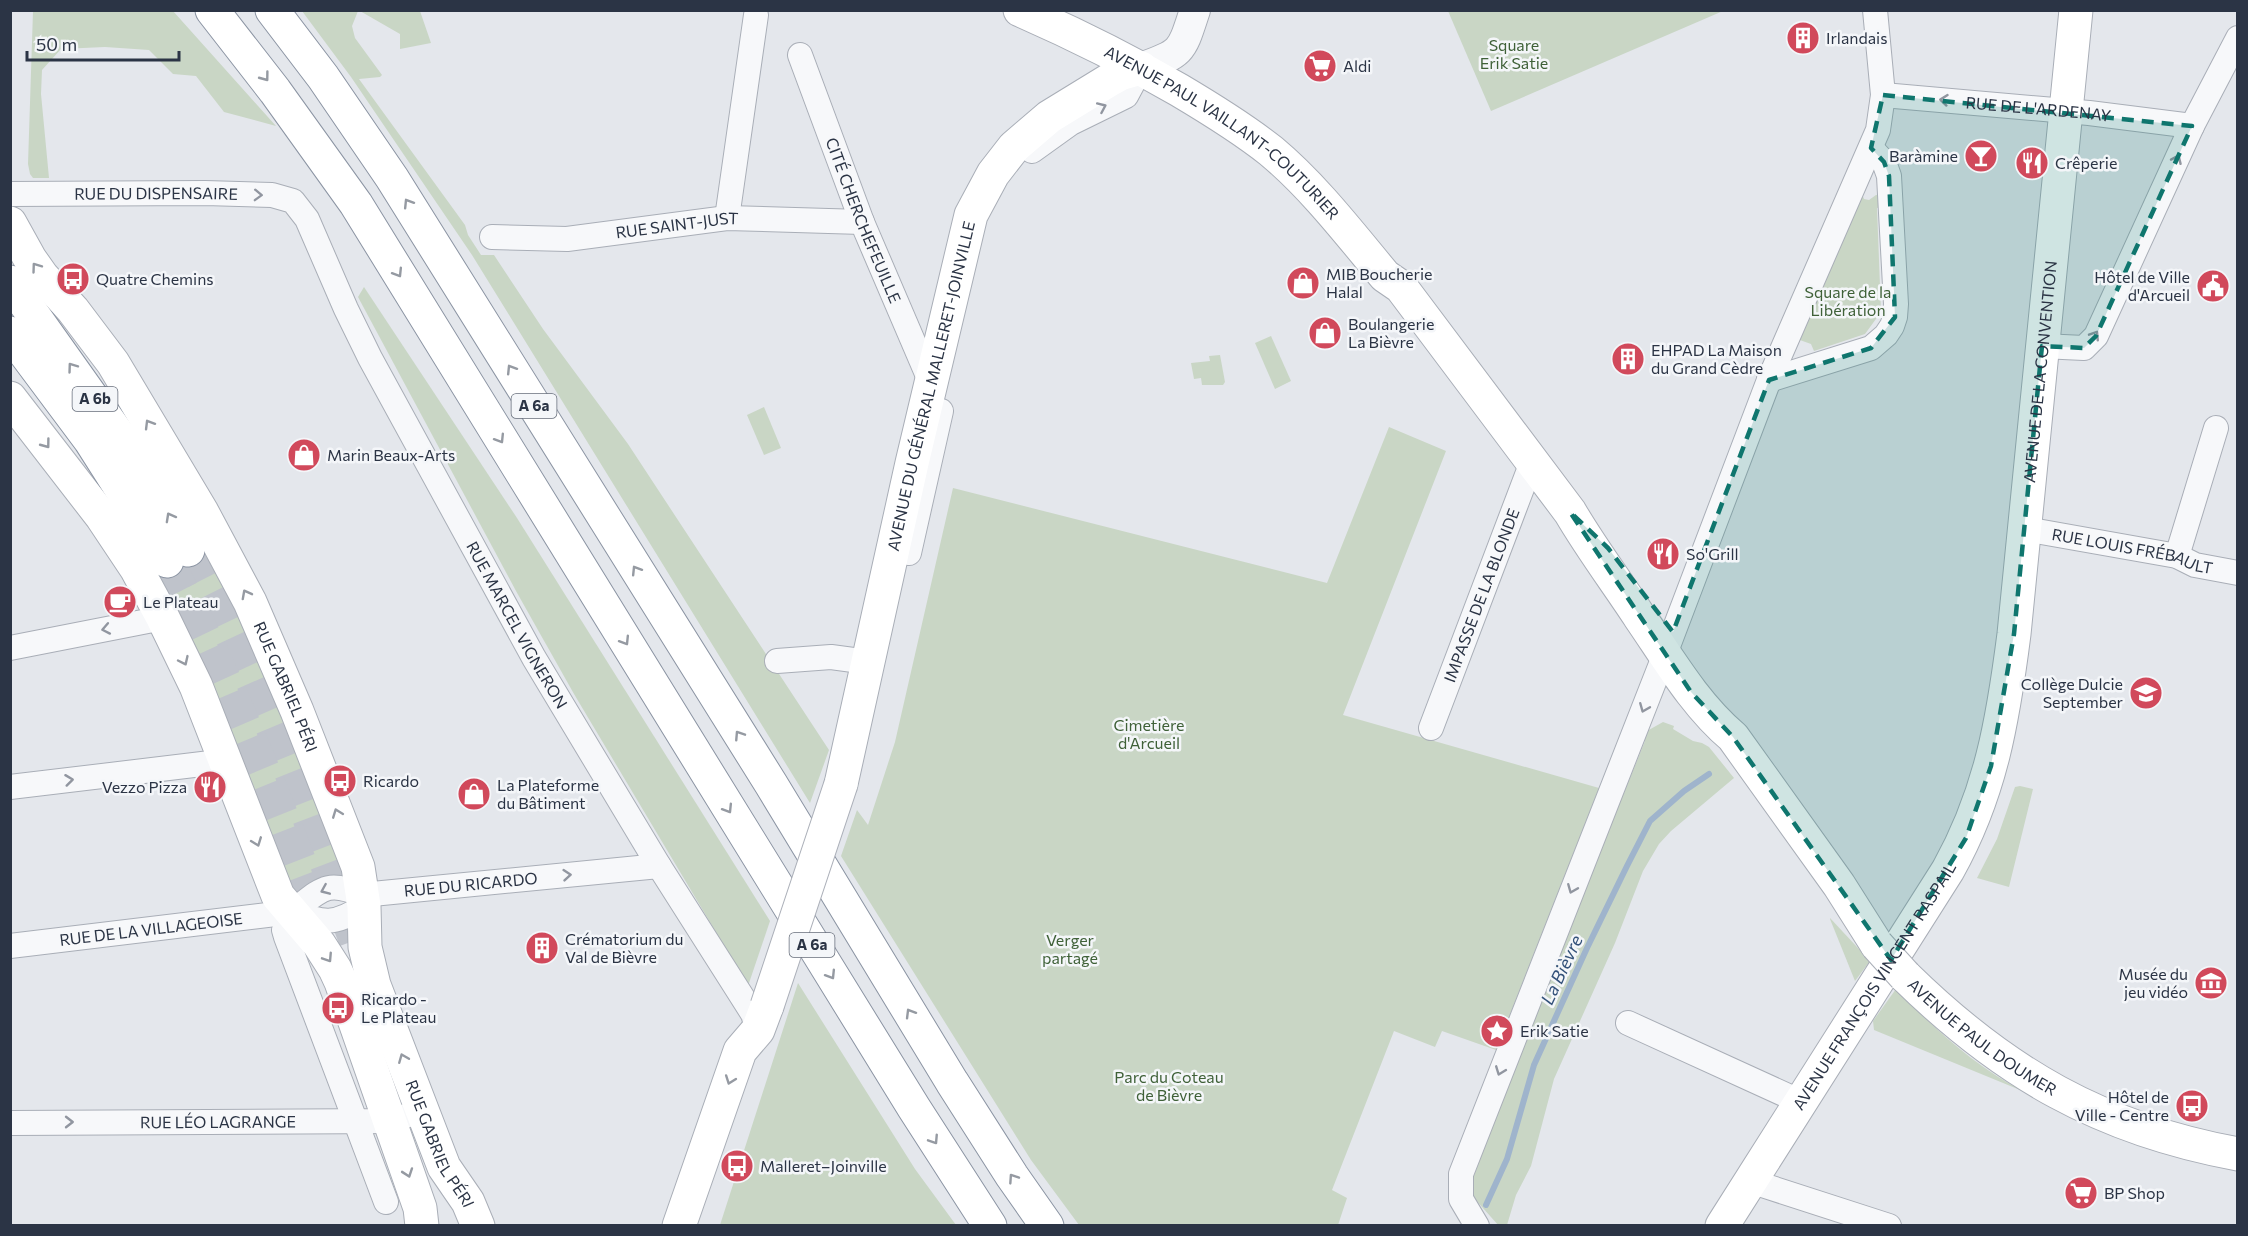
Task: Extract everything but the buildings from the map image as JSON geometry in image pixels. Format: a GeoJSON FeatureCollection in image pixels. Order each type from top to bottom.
{"type":"FeatureCollection","features":[{"type":"Feature","properties":{"kind":"main road","name":"AVENUE PAUL VAILLANT-COUTURIER"},"geometry":{"type":"LineString","coordinates":[[1020,10],[1068,31],[1155,63]]}},
{"type":"Feature","properties":{"kind":"main road","name":"AVENUE PAUL VAILLANT-COUTURIER"},"geometry":{"type":"LineString","coordinates":[[1070,10],[1113,29],[1210,108],[1272,152],[1307,186],[1385,276],[1401,287],[1570,512],[1608,548],[1649,598],[1669,643]]}},
{"type":"Feature","properties":{"kind":"main road","name":"AVENUE DE LA CONVENTION"},"geometry":{"type":"LineString","coordinates":[[1999,733],[2014,634],[2076,10]]}},
{"type":"Feature","properties":{"kind":"main road","name":"A 6a"},"geometry":{"type":"LineString","coordinates":[[221,21],[356,204],[914,1108],[990,1226]]}},
{"type":"Feature","properties":{"kind":"main road","name":"A 6a"},"geometry":{"type":"LineString","coordinates":[[281,22],[323,77],[392,178],[771,784],[952,1082],[1047,1226]]}},
{"type":"Feature","properties":{"kind":"main road","name":"AVENUE DU GÉNÉRAL MALLERET-JOINVILLE"},"geometry":{"type":"LineString","coordinates":[[679,1226],[740,1051],[762,1018],[841,784],[966,228],[977,201],[993,174],[1014,147],[1049,117],[1120,74],[1155,63]]}},
{"type":"Feature","properties":{"kind":"main road","name":"RUE GABRIEL PÉRI"},"geometry":{"type":"LineString","coordinates":[[10,223],[42,276],[73,310],[113,363],[202,512],[269,643],[358,867],[366,947],[374,985],[444,1167],[468,1202],[478,1226]]}},
{"type":"Feature","properties":{"kind":"main road","name":"A 6b"},"geometry":{"type":"LineString","coordinates":[[10,282],[152,485],[177,555],[10,333]]}},
{"type":"Feature","properties":{"kind":"main road","name":"RUE GABRIEL PÉRI"},"geometry":{"type":"LineString","coordinates":[[10,398],[102,517],[136,568],[163,618],[196,686],[278,896],[319,944],[335,969],[391,1121],[420,1208],[422,1226]]}},
{"type":"Feature","properties":{"kind":"main road","name":"AVENUE PAUL DOUMER"},"geometry":{"type":"LineString","coordinates":[[1669,643],[1715,693],[1733,737],[1839,885],[1877,945],[1940,1011],[1993,1053],[2058,1094],[2092,1111],[2146,1131],[2238,1154]]}},
{"type":"Feature","properties":{"kind":"main road","name":"AVENUE FRANÇOIS VINCENT RASPAIL"},"geometry":{"type":"LineString","coordinates":[[1722,1226],[1934,894],[1962,846],[1980,803],[1999,733]]}},
{"type":"Feature","properties":{"kind":"street"},"geometry":{"type":"LineString","coordinates":[[1155,63],[1177,52],[1183,45],[1195,10]]}},
{"type":"Feature","properties":{"kind":"street"},"geometry":{"type":"LineString","coordinates":[[1477,1226],[1461,1199],[1459,1185],[1461,1174],[1669,643],[1769,380],[1878,130],[1883,94],[1875,10]]}},
{"type":"Feature","properties":{"kind":"street"},"geometry":{"type":"LineString","coordinates":[[727,218],[756,15]]}},
{"type":"Feature","properties":{"kind":"street"},"geometry":{"type":"LineString","coordinates":[[2042,346],[2084,348],[2096,336],[2192,126],[2238,38]]}},
{"type":"Feature","properties":{"kind":"street","name":"CITÉ CHERCHEFEUILLE"},"geometry":{"type":"LineString","coordinates":[[800,55],[862,222],[931,383]]}},
{"type":"Feature","properties":{"kind":"street","name":"AVENUE DU GÉNÉRAL MALLERET-JOINVILLE"},"geometry":{"type":"LineString","coordinates":[[841,784],[869,733],[980,236],[989,212],[1009,177],[1036,147],[1071,123],[1126,96],[1155,63]]}},
{"type":"Feature","properties":{"kind":"street","name":"RUE DE L'ARDENAY"},"geometry":{"type":"LineString","coordinates":[[1883,94],[2169,121],[2192,126]]}},
{"type":"Feature","properties":{"kind":"street"},"geometry":{"type":"LineString","coordinates":[[1769,380],[1871,348],[1886,335],[1892,326],[1896,304],[1889,176],[1884,162],[1871,148]]}},
{"type":"Feature","properties":{"kind":"street","name":"RUE DU DISPENSAIRE"},"geometry":{"type":"LineString","coordinates":[[10,194],[272,195],[287,198],[298,207]]}},
{"type":"Feature","properties":{"kind":"street","name":"RUE MARCEL VIGNERON"},"geometry":{"type":"LineString","coordinates":[[298,207],[307,219],[370,358],[534,658],[659,866],[753,1014],[762,1018]]}},
{"type":"Feature","properties":{"kind":"street","name":"RUE SAINT-JUST"},"geometry":{"type":"LineString","coordinates":[[492,237],[567,239],[727,218],[862,222]]}},
{"type":"Feature","properties":{"kind":"street"},"geometry":{"type":"LineString","coordinates":[[2177,556],[2216,428]]}},
{"type":"Feature","properties":{"kind":"street","name":"IMPASSE DE LA BLONDE"},"geometry":{"type":"LineString","coordinates":[[1431,728],[1532,462]]}},
{"type":"Feature","properties":{"kind":"street","name":"RUE LOUIS FRÉBAULT"},"geometry":{"type":"LineString","coordinates":[[2025,529],[2177,556],[2195,565],[2238,573]]}},
{"type":"Feature","properties":{"kind":"street"},"geometry":{"type":"LineString","coordinates":[[10,648],[163,618]]}},
{"type":"Feature","properties":{"kind":"street"},"geometry":{"type":"LineString","coordinates":[[777,661],[831,657],[868,662]]}},
{"type":"Feature","properties":{"kind":"street"},"geometry":{"type":"LineString","coordinates":[[10,788],[226,761]]}},
{"type":"Feature","properties":{"kind":"street","name":"RUE DU RICARDO"},"geometry":{"type":"LineString","coordinates":[[292,912],[320,892],[333,886],[343,886],[363,900],[659,866]]}},
{"type":"Feature","properties":{"kind":"street"},"geometry":{"type":"LineString","coordinates":[[363,900],[350,915],[326,921],[292,912],[284,930],[386,1202]]}},
{"type":"Feature","properties":{"kind":"street","name":"RUE DE LA VILLAGEOISE"},"geometry":{"type":"LineString","coordinates":[[10,946],[292,912]]}},
{"type":"Feature","properties":{"kind":"street"},"geometry":{"type":"LineString","coordinates":[[1628,1023],[1801,1102]]}},
{"type":"Feature","properties":{"kind":"street","name":"RUE LÉO LAGRANGE"},"geometry":{"type":"LineString","coordinates":[[10,1123],[391,1121],[423,1110]]}},
{"type":"Feature","properties":{"kind":"street"},"geometry":{"type":"LineString","coordinates":[[1750,1181],[1888,1226]]}},
{"type":"Feature","properties":{"kind":"highlighted area"},"geometry":{"type":"Polygon","coordinates":[[[1883,95],[2192,126],[2096,336],[2084,348],[2042,346],[2014,634],[1991,766],[1966,838],[1891,960],[1733,737],[1691,692],[1570,512],[1608,548],[1673,632],[1769,380],[1871,348],[1895,317],[1889,176],[1884,162],[1871,148],[1883,95]]]}},
{"type":"Feature","properties":{"kind":"green space"},"geometry":{"type":"Polygon","coordinates":[[[33,11],[173,11],[276,126],[224,112],[196,76],[173,74],[149,50],[105,47],[61,49],[42,70],[41,94],[49,178],[33,178],[28,164],[33,11]]]}},
{"type":"Feature","properties":{"kind":"green space"},"geometry":{"type":"Polygon","coordinates":[[[302,11],[358,11],[352,26],[355,38],[382,75],[359,79],[465,225],[468,235],[481,255],[494,255],[543,329],[628,444],[829,750],[810,803],[472,255],[351,77],[302,11]]]}},
{"type":"Feature","properties":{"kind":"green space"},"geometry":{"type":"Polygon","coordinates":[[[360,11],[420,11],[431,43],[400,49],[400,34],[360,11]]]}},
{"type":"Feature","properties":{"kind":"green space","name":"Square Erik Satie"},"geometry":{"type":"Polygon","coordinates":[[[1448,11],[1723,11],[1491,111],[1448,11]]]}},
{"type":"Feature","properties":{"kind":"green space","name":"Square de la Libération"},"geometry":{"type":"Polygon","coordinates":[[[1862,194],[1864,199],[1869,200],[1882,194],[1883,207],[1877,208],[1881,312],[1865,334],[1814,351],[1811,344],[1797,339],[1862,194]]]}},
{"type":"Feature","properties":{"kind":"green space"},"geometry":{"type":"Polygon","coordinates":[[[364,287],[517,518],[770,921],[748,986],[574,694],[516,591],[358,297],[364,287]]]}},
{"type":"Feature","properties":{"kind":"green space"},"geometry":{"type":"Polygon","coordinates":[[[1271,336],[1291,381],[1275,389],[1255,343],[1271,336]]]}},
{"type":"Feature","properties":{"kind":"green space"},"geometry":{"type":"Polygon","coordinates":[[[1220,355],[1225,382],[1223,385],[1202,385],[1201,378],[1194,379],[1191,363],[1210,361],[1209,356],[1220,355]]]}},
{"type":"Feature","properties":{"kind":"green space"},"geometry":{"type":"Polygon","coordinates":[[[764,407],[781,448],[764,455],[747,415],[764,407]]]}},
{"type":"Feature","properties":{"kind":"green space","name":"Cimetière d'Arcueil"},"geometry":{"type":"Polygon","coordinates":[[[1389,427],[1446,451],[1343,715],[1599,788],[1496,1050],[1442,1031],[1435,1047],[1394,1031],[1332,1190],[1347,1198],[1338,1225],[1079,1225],[1031,1160],[841,856],[857,810],[868,825],[895,742],[953,488],[1327,583],[1389,427]]]}},
{"type":"Feature","properties":{"kind":"green space"},"geometry":{"type":"Polygon","coordinates":[[[207,542],[348,867],[286,890],[149,573],[207,542]]]}},
{"type":"Feature","properties":{"kind":"green space"},"geometry":{"type":"Polygon","coordinates":[[[1663,722],[1674,726],[1673,729],[1693,741],[1709,747],[1734,778],[1671,831],[1659,844],[1643,871],[1615,943],[1554,1079],[1531,1166],[1516,1195],[1507,1225],[1499,1226],[1474,1198],[1473,1178],[1647,731],[1663,722]]]}},
{"type":"Feature","properties":{"kind":"green space"},"geometry":{"type":"Polygon","coordinates":[[[2015,787],[2033,789],[2009,887],[1977,878],[1997,839],[2015,787]]]}},
{"type":"Feature","properties":{"kind":"green space"},"geometry":{"type":"Polygon","coordinates":[[[1830,919],[1870,961],[1855,981],[1830,919]]]}},
{"type":"Feature","properties":{"kind":"green space"},"geometry":{"type":"Polygon","coordinates":[[[798,983],[915,1169],[956,1225],[720,1225],[798,983]]]}},
{"type":"Feature","properties":{"kind":"green space"},"geometry":{"type":"Polygon","coordinates":[[[1896,989],[1972,1059],[2025,1092],[1874,1030],[1873,1021],[1896,989]]]}},
{"type":"Feature","properties":{"kind":"waterway","name":"La Bièvre"},"geometry":{"type":"LineString","coordinates":[[1486,1205],[1507,1159],[1534,1065],[1587,948],[1650,821],[1684,791],[1709,774]]}},
{"type":"Feature","properties":{"kind":"tunnel"},"geometry":{"type":"LineString","coordinates":[[188,550],[236,646],[279,744],[357,945]]}},
{"type":"Feature","properties":{"kind":"tunnel"},"geometry":{"type":"LineString","coordinates":[[167,561],[211,650],[251,741],[324,926]]}},
{"type":"Feature","properties":{"kind":"place","name":"Irlandais"},"geometry":{"type":"Point","coordinates":[1803,38]}},
{"type":"Feature","properties":{"kind":"place","name":"Aldi"},"geometry":{"type":"Point","coordinates":[1320,66]}},
{"type":"Feature","properties":{"kind":"place","name":"Baràmine"},"geometry":{"type":"Point","coordinates":[1981,156]}},
{"type":"Feature","properties":{"kind":"place","name":"Crêperie"},"geometry":{"type":"Point","coordinates":[2032,163]}},
{"type":"Feature","properties":{"kind":"place","name":"Quatre Chemins"},"geometry":{"type":"Point","coordinates":[73,279]}},
{"type":"Feature","properties":{"kind":"place","name":"MIB Boucherie Halal"},"geometry":{"type":"Point","coordinates":[1303,283]}},
{"type":"Feature","properties":{"kind":"place","name":"Hôtel de Ville d'Arcueil"},"geometry":{"type":"Point","coordinates":[2213,286]}},
{"type":"Feature","properties":{"kind":"place","name":"Boulangerie La Bièvre"},"geometry":{"type":"Point","coordinates":[1325,333]}},
{"type":"Feature","properties":{"kind":"place","name":"EHPAD La Maison du Grand Cèdre"},"geometry":{"type":"Point","coordinates":[1628,359]}},
{"type":"Feature","properties":{"kind":"place","name":"Marin Beaux-Arts"},"geometry":{"type":"Point","coordinates":[304,455]}},
{"type":"Feature","properties":{"kind":"place","name":"So'Grill"},"geometry":{"type":"Point","coordinates":[1663,554]}},
{"type":"Feature","properties":{"kind":"place","name":"Le Plateau"},"geometry":{"type":"Point","coordinates":[120,602]}},
{"type":"Feature","properties":{"kind":"place","name":"Collège Dulcie September"},"geometry":{"type":"Point","coordinates":[2146,693]}},
{"type":"Feature","properties":{"kind":"place","name":"Ricardo"},"geometry":{"type":"Point","coordinates":[340,781]}},
{"type":"Feature","properties":{"kind":"place","name":"Vezzo Pizza"},"geometry":{"type":"Point","coordinates":[210,787]}},
{"type":"Feature","properties":{"kind":"place","name":"La Plateforme du Bâtiment"},"geometry":{"type":"Point","coordinates":[474,794]}},
{"type":"Feature","properties":{"kind":"place","name":"Crématorium du Val de Bièvre"},"geometry":{"type":"Point","coordinates":[542,948]}},
{"type":"Feature","properties":{"kind":"place","name":"Musée du jeu vidéo"},"geometry":{"type":"Point","coordinates":[2211,983]}},
{"type":"Feature","properties":{"kind":"place","name":"Ricardo - Le Plateau"},"geometry":{"type":"Point","coordinates":[338,1008]}},
{"type":"Feature","properties":{"kind":"place","name":"Erik Satie"},"geometry":{"type":"Point","coordinates":[1497,1031]}},
{"type":"Feature","properties":{"kind":"place","name":"Hôtel de Ville - Centre"},"geometry":{"type":"Point","coordinates":[2192,1106]}},
{"type":"Feature","properties":{"kind":"place","name":"Malleret–Joinville"},"geometry":{"type":"Point","coordinates":[737,1166]}},
{"type":"Feature","properties":{"kind":"place","name":"BP Shop"},"geometry":{"type":"Point","coordinates":[2081,1193]}},
{"type":"Feature","properties":{"kind":"park label","name":"Verger partagé"},"geometry":{"type":"Point","coordinates":[1070,949]}},
{"type":"Feature","properties":{"kind":"park label","name":"Parc du Coteau de Bièvre"},"geometry":{"type":"Point","coordinates":[1169,1086]}}]}
